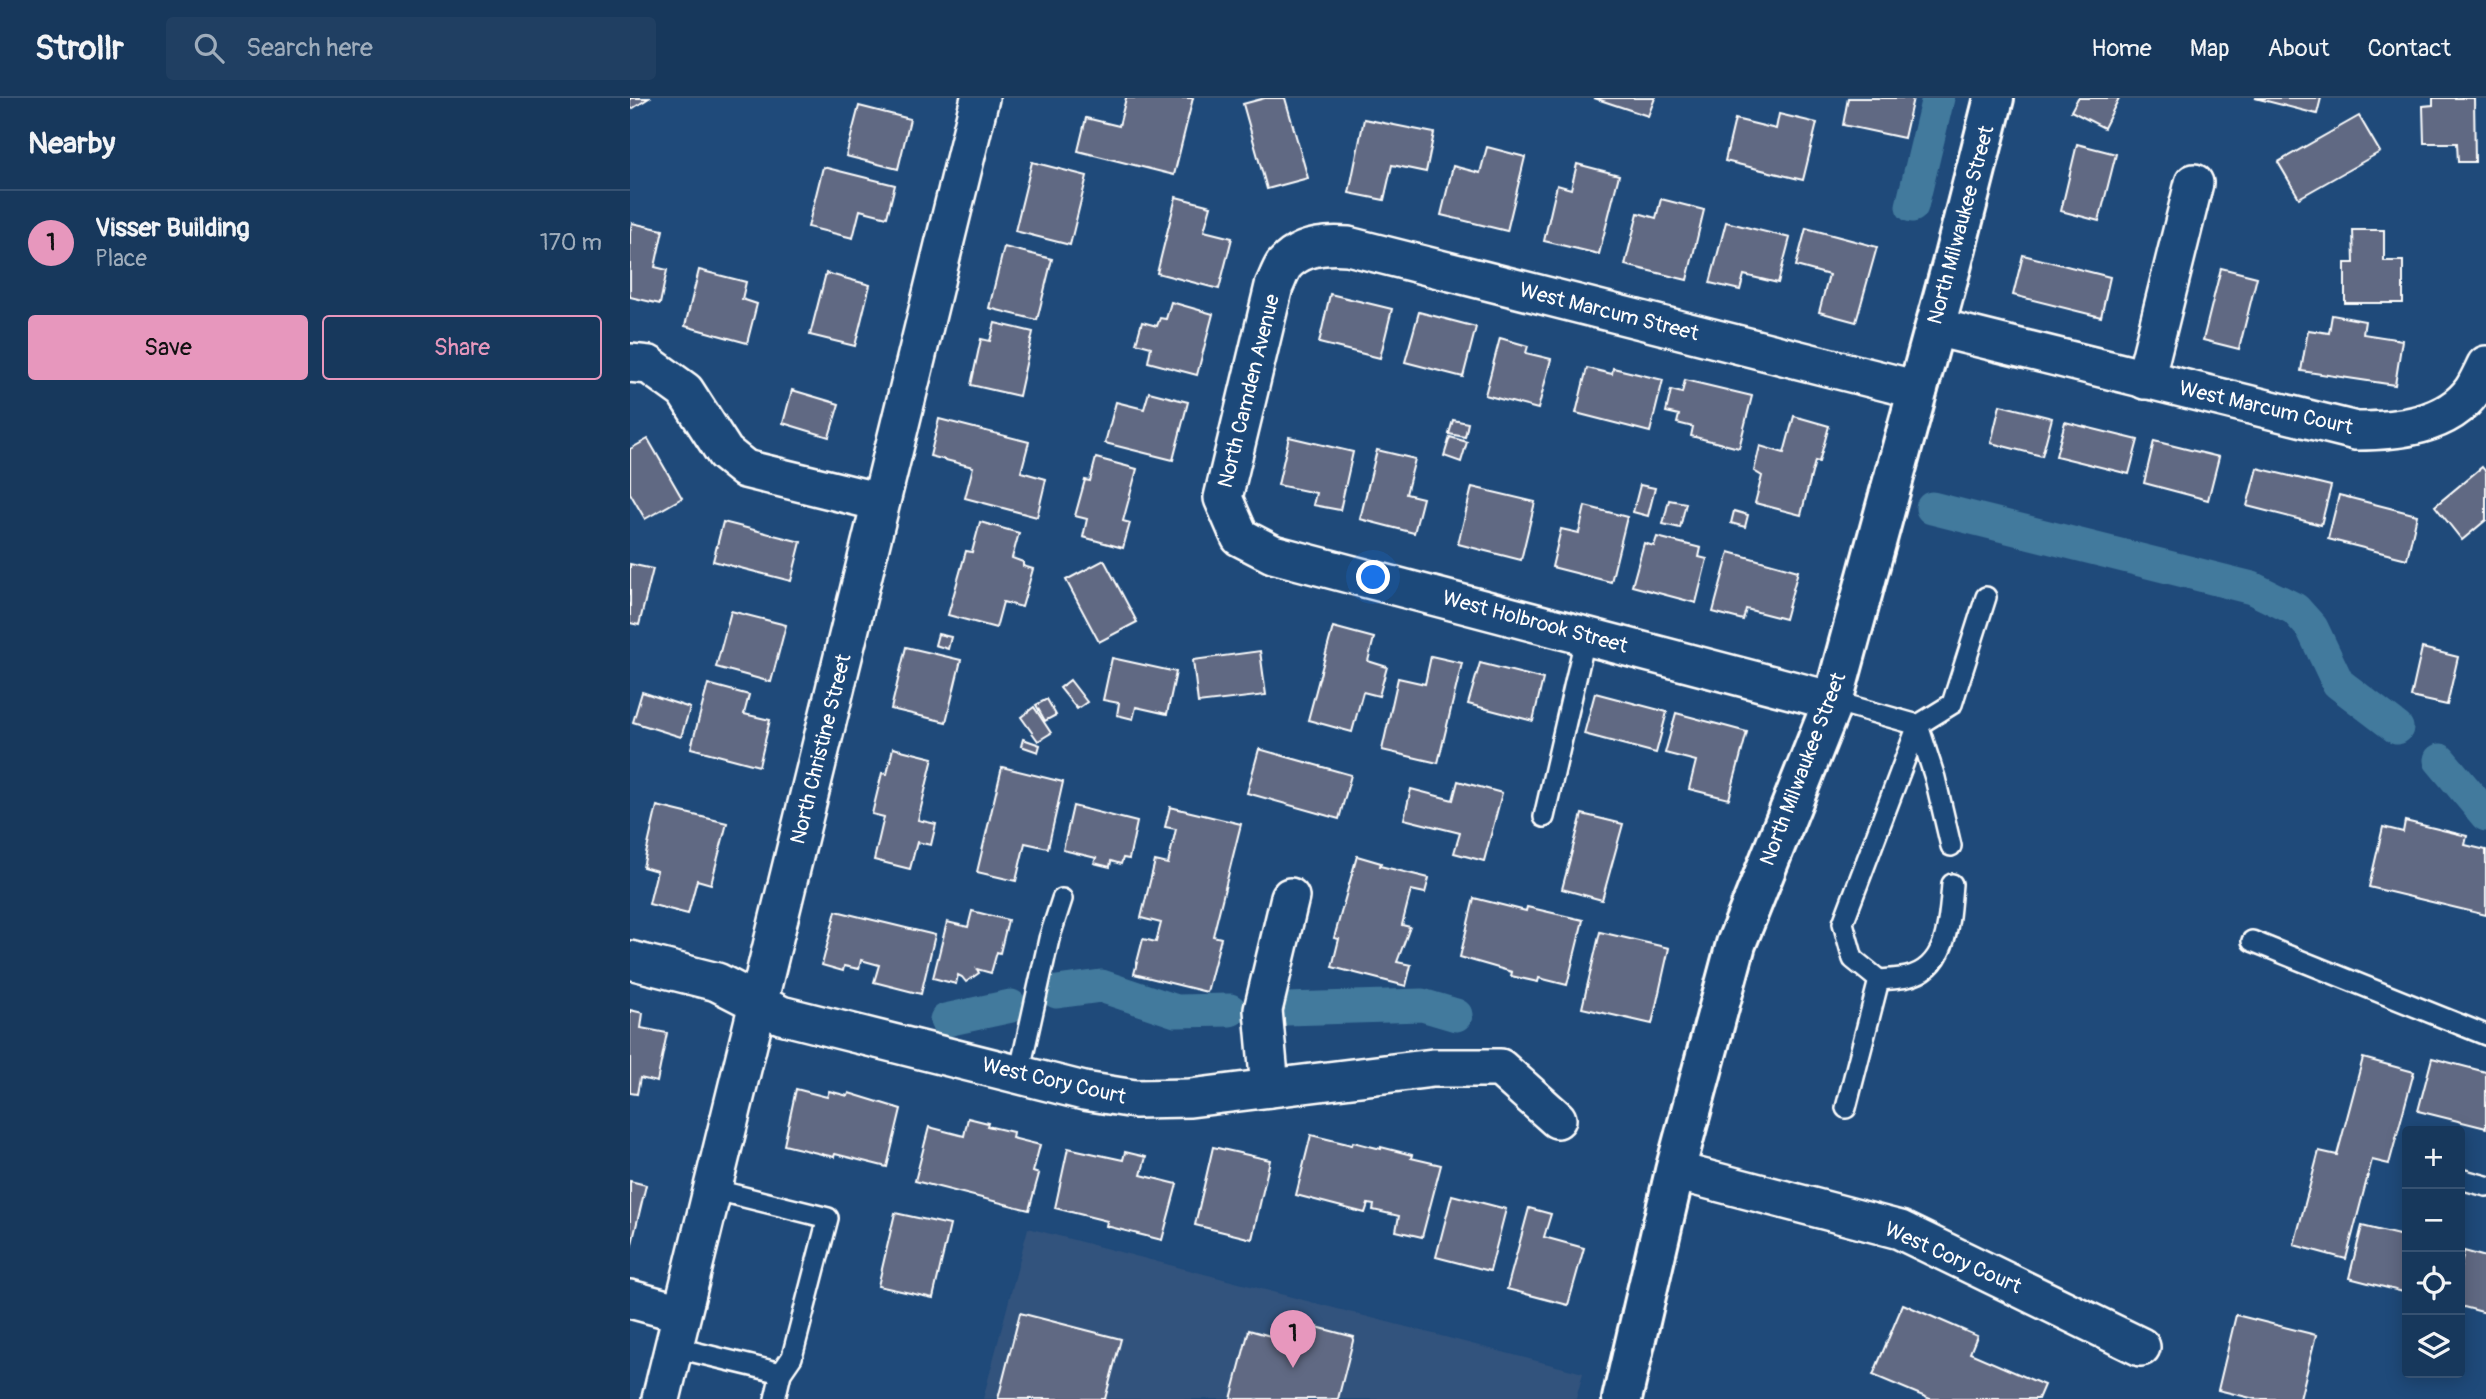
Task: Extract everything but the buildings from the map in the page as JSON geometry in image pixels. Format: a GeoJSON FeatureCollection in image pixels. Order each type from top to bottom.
{"type":"FeatureCollection","features":[{"type":"Feature","properties":{"kind":"main road","name":"North Milwaukee Street"},"geometry":{"type":"LineString","coordinates":[[1622,1399],[1675,1171],[1736,944],[1833,701],[1994,98]]}},
{"type":"Feature","properties":{"kind":"street","name":"North Christine Street"},"geometry":{"type":"LineString","coordinates":[[660,1399],[980,98]]}},
{"type":"Feature","properties":{"kind":"street"},"geometry":{"type":"LineString","coordinates":[[2145,380],[2194,183]]}},
{"type":"Feature","properties":{"kind":"street","name":"West Marcum Street"},"geometry":{"type":"LineString","coordinates":[[1301,252],[1324,244],[1348,246],[1918,390]]}},
{"type":"Feature","properties":{"kind":"street","name":"North Camden Avenue"},"geometry":{"type":"LineString","coordinates":[[1240,537],[1223,498],[1274,286],[1284,265],[1301,252]]}},
{"type":"Feature","properties":{"kind":"street","name":"West Marcum Court"},"geometry":{"type":"LineString","coordinates":[[1935,327],[2357,431],[2393,431],[2423,424],[2451,410],[2473,391],[2486,365]]}},
{"type":"Feature","properties":{"kind":"street"},"geometry":{"type":"LineString","coordinates":[[630,363],[649,365],[685,391],[725,453],[745,469],[880,502]]}},
{"type":"Feature","properties":{"kind":"street","name":"West Holbrook Street"},"geometry":{"type":"LineString","coordinates":[[1240,537],[1273,554],[1833,701]]}},
{"type":"Feature","properties":{"kind":"street"},"geometry":{"type":"LineString","coordinates":[[1270,1088],[1263,1010],[1290,897]]}},
{"type":"Feature","properties":{"kind":"street","name":"West Cory Court"},"geometry":{"type":"LineString","coordinates":[[630,960],[717,982],[781,1016],[1084,1091],[1135,1099],[1190,1098],[1433,1068],[1500,1068],[1557,1119]]}},
{"type":"Feature","properties":{"kind":"street","name":"West Cory Court"},"geometry":{"type":"LineString","coordinates":[[1675,1171],[1900,1230],[2141,1347]]}},
{"type":"Feature","properties":{"kind":"street"},"geometry":{"type":"LineString","coordinates":[[630,1299],[677,1330]]}},
{"type":"Feature","properties":{"kind":"lane"},"geometry":{"type":"LineString","coordinates":[[1952,884],[1948,929],[1940,952],[1925,969],[1909,977],[1879,980],[1853,959],[1843,923],[1918,726],[1952,704],[1986,597]]}},
{"type":"Feature","properties":{"kind":"lane"},"geometry":{"type":"LineString","coordinates":[[1544,817],[1586,635]]}},
{"type":"Feature","properties":{"kind":"lane"},"geometry":{"type":"LineString","coordinates":[[1833,701],[1918,726]]}},
{"type":"Feature","properties":{"kind":"lane"},"geometry":{"type":"LineString","coordinates":[[1918,726],[1935,778],[1951,846]]}},
{"type":"Feature","properties":{"kind":"lane"},"geometry":{"type":"LineString","coordinates":[[1019,1074],[1049,939],[1062,899]]}},
{"type":"Feature","properties":{"kind":"lane"},"geometry":{"type":"LineString","coordinates":[[2252,941],[2486,1035]]}},
{"type":"Feature","properties":{"kind":"lane"},"geometry":{"type":"LineString","coordinates":[[1846,1108],[1879,980]]}},
{"type":"Feature","properties":{"kind":"lane"},"geometry":{"type":"LineString","coordinates":[[2465,1180],[2486,1186]]}},
{"type":"Feature","properties":{"kind":"lane"},"geometry":{"type":"LineString","coordinates":[[712,1189],[828,1218],[792,1357],[781,1373],[775,1399]]}},
{"type":"Feature","properties":{"kind":"lane"},"geometry":{"type":"LineString","coordinates":[[677,1330],[781,1373]]}},
{"type":"Feature","properties":{"kind":"shaded area"},"geometry":{"type":"Polygon","coordinates":[[[1028,1228],[1583,1373],[1576,1399],[983,1399],[1028,1228]]]}},
{"type":"Feature","properties":{"kind":"waterway"},"geometry":{"type":"LineString","coordinates":[[1912,206],[1938,98]]}},
{"type":"Feature","properties":{"kind":"waterway"},"geometry":{"type":"LineString","coordinates":[[1932,508],[2252,588],[2295,609],[2312,628],[2338,683],[2397,728]]}},
{"type":"Feature","properties":{"kind":"waterway"},"geometry":{"type":"LineString","coordinates":[[2440,760],[2486,815]]}},
{"type":"Feature","properties":{"kind":"waterway"},"geometry":{"type":"LineString","coordinates":[[1057,992],[1101,986],[1176,1011],[1230,1010]]}},
{"type":"Feature","properties":{"kind":"waterway"},"geometry":{"type":"LineString","coordinates":[[1286,1009],[1422,1005],[1456,1015]]}},
{"type":"Feature","properties":{"kind":"waterway"},"geometry":{"type":"LineString","coordinates":[[946,1020],[1011,1006]]}},
{"type":"Feature","properties":{"kind":"place","name":"Visser Building"},"geometry":{"type":"Point","coordinates":[1293,1368]}}]}
